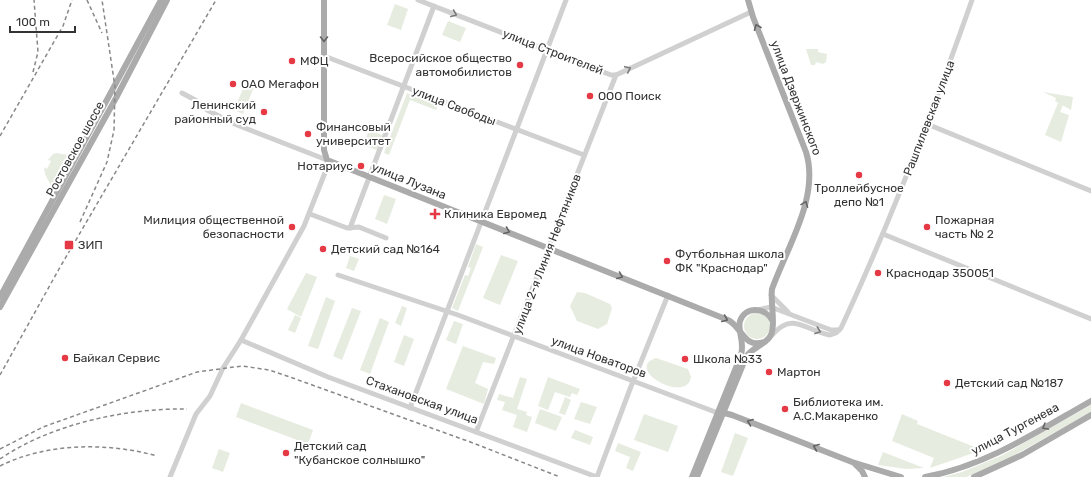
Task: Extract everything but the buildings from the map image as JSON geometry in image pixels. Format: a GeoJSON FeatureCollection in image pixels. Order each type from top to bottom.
{"type":"FeatureCollection","features":[{"type":"Feature","properties":{"kind":"main road","name":"Ростовское шоссе"},"geometry":{"type":"LineString","coordinates":[[0,297],[161,0]]}},
{"type":"Feature","properties":{"kind":"main road","name":"Ростовское шоссе"},"geometry":{"type":"LineString","coordinates":[[0,307],[116,98],[167,0]]}},
{"type":"Feature","properties":{"kind":"main road"},"geometry":{"type":"LineString","coordinates":[[324,0],[324,150],[327,160]]}},
{"type":"Feature","properties":{"kind":"main road","name":"улица Дзержинского"},"geometry":{"type":"LineString","coordinates":[[748,0],[751,12],[806,152],[811,173],[808,197],[771,295],[773,330],[771,336]]}},
{"type":"Feature","properties":{"kind":"main road","name":"улица Лузана"},"geometry":{"type":"LineString","coordinates":[[327,160],[728,320],[735,324],[741,333]]}},
{"type":"Feature","properties":{"kind":"main road"},"geometry":{"type":"LineString","coordinates":[[697,477],[743,348],[740,325],[742,318],[748,312],[757,310],[766,312],[772,320]]}},
{"type":"Feature","properties":{"kind":"main road"},"geometry":{"type":"LineString","coordinates":[[741,333],[749,342],[755,344],[764,342]]}},
{"type":"Feature","properties":{"kind":"main road"},"geometry":{"type":"LineString","coordinates":[[692,477],[720,412],[746,358],[751,351],[771,336]]}},
{"type":"Feature","properties":{"kind":"main road","name":"улица Тургенева"},"geometry":{"type":"LineString","coordinates":[[925,477],[962,468],[1001,452],[1091,401]]}},
{"type":"Feature","properties":{"kind":"main road","name":"улица Новаторов"},"geometry":{"type":"LineString","coordinates":[[720,412],[852,462]]}},
{"type":"Feature","properties":{"kind":"main road","name":"улица Тургенева"},"geometry":{"type":"LineString","coordinates":[[974,477],[1017,457],[1091,415]]}},
{"type":"Feature","properties":{"kind":"main road"},"geometry":{"type":"LineString","coordinates":[[852,462],[857,465],[864,476]]}},
{"type":"Feature","properties":{"kind":"main road"},"geometry":{"type":"LineString","coordinates":[[852,462],[901,477]]}},
{"type":"Feature","properties":{"kind":"street","name":"улица Строителей"},"geometry":{"type":"LineString","coordinates":[[418,0],[616,75],[751,12]]}},
{"type":"Feature","properties":{"kind":"street"},"geometry":{"type":"LineString","coordinates":[[410,408],[566,0]]}},
{"type":"Feature","properties":{"kind":"street","name":"Рашпилевская улица"},"geometry":{"type":"LineString","coordinates":[[839,330],[883,234],[927,124],[972,0]]}},
{"type":"Feature","properties":{"kind":"street"},"geometry":{"type":"LineString","coordinates":[[350,228],[434,6]]}},
{"type":"Feature","properties":{"kind":"street","name":"улица Свободы"},"geometry":{"type":"LineString","coordinates":[[324,56],[584,155]]}},
{"type":"Feature","properties":{"kind":"street","name":"улица 2-я Линия Нефтяников"},"geometry":{"type":"LineString","coordinates":[[476,432],[515,337],[616,75]]}},
{"type":"Feature","properties":{"kind":"street","name":"улица Лузана"},"geometry":{"type":"LineString","coordinates":[[182,93],[197,101],[208,110],[237,125],[327,160]]}},
{"type":"Feature","properties":{"kind":"street"},"geometry":{"type":"LineString","coordinates":[[927,124],[1091,191]]}},
{"type":"Feature","properties":{"kind":"street"},"geometry":{"type":"LineString","coordinates":[[170,477],[196,414],[210,396],[223,368],[241,340],[310,214],[328,165],[327,160]]}},
{"type":"Feature","properties":{"kind":"street"},"geometry":{"type":"LineString","coordinates":[[310,214],[350,228],[359,227],[386,238]]}},
{"type":"Feature","properties":{"kind":"street"},"geometry":{"type":"LineString","coordinates":[[883,234],[1091,319]]}},
{"type":"Feature","properties":{"kind":"street","name":"улица Новаторов"},"geometry":{"type":"LineString","coordinates":[[338,275],[447,311],[633,382],[720,412]]}},
{"type":"Feature","properties":{"kind":"street"},"geometry":{"type":"LineString","coordinates":[[597,477],[668,295]]}},
{"type":"Feature","properties":{"kind":"street"},"geometry":{"type":"LineString","coordinates":[[771,295],[778,303],[792,314]]}},
{"type":"Feature","properties":{"kind":"street"},"geometry":{"type":"LineString","coordinates":[[757,310],[771,307],[831,330],[839,330]]}},
{"type":"Feature","properties":{"kind":"street"},"geometry":{"type":"LineString","coordinates":[[771,336],[782,325],[789,322],[830,335],[839,330]]}},
{"type":"Feature","properties":{"kind":"street","name":"Стахановская улица"},"geometry":{"type":"LineString","coordinates":[[241,340],[328,377],[597,477]]}},
{"type":"Feature","properties":{"kind":"shaded area"},"geometry":{"type":"Polygon","coordinates":[[[395,4],[408,9],[401,30],[387,25],[395,4]]]}},
{"type":"Feature","properties":{"kind":"shaded area"},"geometry":{"type":"Polygon","coordinates":[[[448,21],[466,28],[460,42],[442,35],[448,21]]]}},
{"type":"Feature","properties":{"kind":"shaded area"},"geometry":{"type":"Polygon","coordinates":[[[806,49],[818,49],[818,52],[827,54],[826,62],[823,64],[816,62],[815,65],[811,65],[806,49]]]}},
{"type":"Feature","properties":{"kind":"shaded area"},"geometry":{"type":"Polygon","coordinates":[[[245,84],[254,87],[243,114],[234,110],[245,84]]]}},
{"type":"Feature","properties":{"kind":"shaded area"},"geometry":{"type":"Polygon","coordinates":[[[1043,92],[1073,97],[1071,110],[1055,101],[1056,98],[1043,92]]]}},
{"type":"Feature","properties":{"kind":"shaded area"},"geometry":{"type":"Polygon","coordinates":[[[407,93],[438,105],[436,110],[410,100],[389,155],[384,153],[407,93]]]}},
{"type":"Feature","properties":{"kind":"shaded area"},"geometry":{"type":"Polygon","coordinates":[[[1058,103],[1063,105],[1060,112],[1069,115],[1061,142],[1045,135],[1058,103]]]}},
{"type":"Feature","properties":{"kind":"shaded area"},"geometry":{"type":"Polygon","coordinates":[[[369,130],[382,135],[377,150],[363,145],[369,130]]]}},
{"type":"Feature","properties":{"kind":"shaded area"},"geometry":{"type":"Polygon","coordinates":[[[57,153],[67,155],[68,157],[52,188],[45,174],[44,167],[47,169],[51,161],[48,160],[53,154],[57,153]]]}},
{"type":"Feature","properties":{"kind":"shaded area"},"geometry":{"type":"Polygon","coordinates":[[[384,195],[396,199],[387,224],[375,219],[384,195]]]}},
{"type":"Feature","properties":{"kind":"shaded area"},"geometry":{"type":"Polygon","coordinates":[[[476,244],[483,247],[458,311],[452,308],[465,275],[468,276],[471,268],[468,267],[476,244]]]}},
{"type":"Feature","properties":{"kind":"shaded area"},"geometry":{"type":"Polygon","coordinates":[[[501,255],[518,261],[500,305],[483,298],[501,255]]]}},
{"type":"Feature","properties":{"kind":"shaded area"},"geometry":{"type":"Polygon","coordinates":[[[350,256],[359,259],[354,271],[346,268],[350,256]]]}},
{"type":"Feature","properties":{"kind":"shaded area"},"geometry":{"type":"Polygon","coordinates":[[[306,273],[317,277],[301,317],[287,309],[306,273]]]}},
{"type":"Feature","properties":{"kind":"shaded area"},"geometry":{"type":"Polygon","coordinates":[[[577,292],[585,293],[610,304],[612,308],[607,324],[598,329],[577,321],[570,306],[577,292]]]}},
{"type":"Feature","properties":{"kind":"shaded area"},"geometry":{"type":"Polygon","coordinates":[[[326,297],[335,301],[318,349],[308,346],[326,297]]]}},
{"type":"Feature","properties":{"kind":"shaded area"},"geometry":{"type":"Polygon","coordinates":[[[402,306],[407,308],[401,326],[395,323],[402,306]]]}},
{"type":"Feature","properties":{"kind":"shaded area"},"geometry":{"type":"Polygon","coordinates":[[[352,308],[361,311],[342,360],[333,356],[352,308]]]}},
{"type":"Feature","properties":{"kind":"shaded area"},"geometry":{"type":"Polygon","coordinates":[[[757,313],[766,317],[770,326],[766,335],[757,339],[748,335],[744,326],[748,317],[757,313]]]}},
{"type":"Feature","properties":{"kind":"shaded area"},"geometry":{"type":"Polygon","coordinates":[[[295,315],[301,318],[295,333],[288,330],[295,315]]]}},
{"type":"Feature","properties":{"kind":"shaded area"},"geometry":{"type":"Polygon","coordinates":[[[380,318],[389,322],[370,374],[360,370],[380,318]]]}},
{"type":"Feature","properties":{"kind":"shaded area"},"geometry":{"type":"Polygon","coordinates":[[[454,321],[463,324],[456,344],[446,340],[454,321]]]}},
{"type":"Feature","properties":{"kind":"shaded area"},"geometry":{"type":"Polygon","coordinates":[[[404,335],[414,339],[404,366],[394,362],[404,335]]]}},
{"type":"Feature","properties":{"kind":"shaded area"},"geometry":{"type":"Polygon","coordinates":[[[463,346],[496,358],[494,364],[483,362],[475,383],[488,389],[484,404],[446,389],[463,346]]]}},
{"type":"Feature","properties":{"kind":"shaded area"},"geometry":{"type":"Polygon","coordinates":[[[656,358],[688,369],[691,377],[687,385],[679,387],[669,386],[652,376],[647,370],[648,363],[656,358]]]}},
{"type":"Feature","properties":{"kind":"shaded area"},"geometry":{"type":"Polygon","coordinates":[[[520,377],[527,379],[517,409],[527,412],[526,415],[532,417],[527,432],[513,427],[517,415],[502,410],[505,402],[497,400],[499,394],[513,398],[520,377]]]}},
{"type":"Feature","properties":{"kind":"shaded area"},"geometry":{"type":"Polygon","coordinates":[[[548,377],[580,389],[577,395],[572,393],[570,397],[555,392],[548,410],[538,406],[548,377]]]}},
{"type":"Feature","properties":{"kind":"shaded area"},"geometry":{"type":"Polygon","coordinates":[[[565,397],[571,400],[565,415],[559,413],[565,397]]]}},
{"type":"Feature","properties":{"kind":"shaded area"},"geometry":{"type":"Polygon","coordinates":[[[581,402],[597,407],[590,424],[574,419],[581,402]]]}},
{"type":"Feature","properties":{"kind":"shaded area"},"geometry":{"type":"Polygon","coordinates":[[[241,403],[313,430],[308,444],[236,417],[241,403]]]}},
{"type":"Feature","properties":{"kind":"shaded area"},"geometry":{"type":"Polygon","coordinates":[[[1091,405],[1091,412],[1006,460],[966,477],[943,477],[962,472],[1003,455],[1091,405]]]}},
{"type":"Feature","properties":{"kind":"shaded area"},"geometry":{"type":"Polygon","coordinates":[[[540,409],[562,417],[556,431],[535,423],[540,409]]]}},
{"type":"Feature","properties":{"kind":"shaded area"},"geometry":{"type":"Polygon","coordinates":[[[644,414],[678,426],[668,452],[634,440],[644,414]]]}},
{"type":"Feature","properties":{"kind":"shaded area"},"geometry":{"type":"Polygon","coordinates":[[[902,414],[918,421],[917,424],[982,450],[930,468],[934,458],[892,441],[902,414]]]}},
{"type":"Feature","properties":{"kind":"shaded area"},"geometry":{"type":"Polygon","coordinates":[[[575,430],[593,437],[590,445],[571,438],[575,430]]]}},
{"type":"Feature","properties":{"kind":"shaded area"},"geometry":{"type":"Polygon","coordinates":[[[735,433],[748,438],[733,476],[721,472],[735,433]]]}},
{"type":"Feature","properties":{"kind":"shaded area"},"geometry":{"type":"Polygon","coordinates":[[[618,443],[641,452],[633,471],[626,468],[630,457],[615,451],[618,443]]]}},
{"type":"Feature","properties":{"kind":"shaded area"},"geometry":{"type":"Polygon","coordinates":[[[219,449],[230,453],[223,472],[212,468],[219,449]]]}},
{"type":"Feature","properties":{"kind":"shaded area"},"geometry":{"type":"Polygon","coordinates":[[[883,452],[924,468],[906,469],[878,465],[883,452]]]}},
{"type":"Feature","properties":{"kind":"railway"},"geometry":{"type":"LineString","coordinates":[[33,72],[38,52],[34,0]]}},
{"type":"Feature","properties":{"kind":"railway"},"geometry":{"type":"LineString","coordinates":[[0,136],[63,26],[72,0]]}},
{"type":"Feature","properties":{"kind":"railway"},"geometry":{"type":"LineString","coordinates":[[87,0],[102,33]]}},
{"type":"Feature","properties":{"kind":"railway"},"geometry":{"type":"LineString","coordinates":[[80,222],[107,162],[114,130],[115,87],[102,0]]}},
{"type":"Feature","properties":{"kind":"railway"},"geometry":{"type":"LineString","coordinates":[[0,375],[59,269],[216,0]]}},
{"type":"Feature","properties":{"kind":"railway"},"geometry":{"type":"LineString","coordinates":[[0,449],[43,427],[197,372],[242,366],[269,370],[290,377],[473,443],[560,477]]}},
{"type":"Feature","properties":{"kind":"railway"},"geometry":{"type":"LineString","coordinates":[[0,459],[42,436],[90,420],[139,411],[187,409]]}},
{"type":"Feature","properties":{"kind":"railway"},"geometry":{"type":"LineString","coordinates":[[0,466],[18,458],[37,453],[77,447],[118,448],[157,456]]}},
{"type":"Feature","properties":{"kind":"place","name":"МФЦ"},"geometry":{"type":"Point","coordinates":[292,61]}},
{"type":"Feature","properties":{"kind":"place","name":"Всеросийское общество автомобилистов"},"geometry":{"type":"Point","coordinates":[520,65]}},
{"type":"Feature","properties":{"kind":"place","name":"ОАО Мегафон"},"geometry":{"type":"Point","coordinates":[233,84]}},
{"type":"Feature","properties":{"kind":"place","name":"ООО Поиск"},"geometry":{"type":"Point","coordinates":[590,96]}},
{"type":"Feature","properties":{"kind":"place","name":"Ленинский районный суд"},"geometry":{"type":"Point","coordinates":[264,112]}},
{"type":"Feature","properties":{"kind":"place","name":"Финансовый университет"},"geometry":{"type":"Point","coordinates":[308,134]}},
{"type":"Feature","properties":{"kind":"place","name":"Нотариус"},"geometry":{"type":"Point","coordinates":[361,166]}},
{"type":"Feature","properties":{"kind":"place","name":"Троллейбусное депо №1"},"geometry":{"type":"Point","coordinates":[859,175]}},
{"type":"Feature","properties":{"kind":"place","name":"Клиника Евромед"},"geometry":{"type":"Point","coordinates":[435,214]}},
{"type":"Feature","properties":{"kind":"place","name":"Милиция общественной безопасности"},"geometry":{"type":"Point","coordinates":[292,227]}},
{"type":"Feature","properties":{"kind":"place","name":"Пожарная часть № 2"},"geometry":{"type":"Point","coordinates":[927,227]}},
{"type":"Feature","properties":{"kind":"place","name":"ЗИП"},"geometry":{"type":"Point","coordinates":[69,245]}},
{"type":"Feature","properties":{"kind":"place","name":"Детский сад №164"},"geometry":{"type":"Point","coordinates":[323,249]}},
{"type":"Feature","properties":{"kind":"place","name":"Футбольная школа ФК \"Краснодар\""},"geometry":{"type":"Point","coordinates":[667,261]}},
{"type":"Feature","properties":{"kind":"place","name":"Краснодар 350051"},"geometry":{"type":"Point","coordinates":[878,273]}},
{"type":"Feature","properties":{"kind":"place","name":"Байкал Сервис"},"geometry":{"type":"Point","coordinates":[65,358]}},
{"type":"Feature","properties":{"kind":"place","name":"Школа №33"},"geometry":{"type":"Point","coordinates":[685,359]}},
{"type":"Feature","properties":{"kind":"place","name":"Мартон"},"geometry":{"type":"Point","coordinates":[769,372]}},
{"type":"Feature","properties":{"kind":"place","name":"Детский сад №187"},"geometry":{"type":"Point","coordinates":[947,383]}},
{"type":"Feature","properties":{"kind":"place","name":"Библиотека им. А.С.Макаренко"},"geometry":{"type":"Point","coordinates":[785,409]}},
{"type":"Feature","properties":{"kind":"place","name":"Детский сад \"Кубанское солнышко\""},"geometry":{"type":"Point","coordinates":[286,453]}}]}
